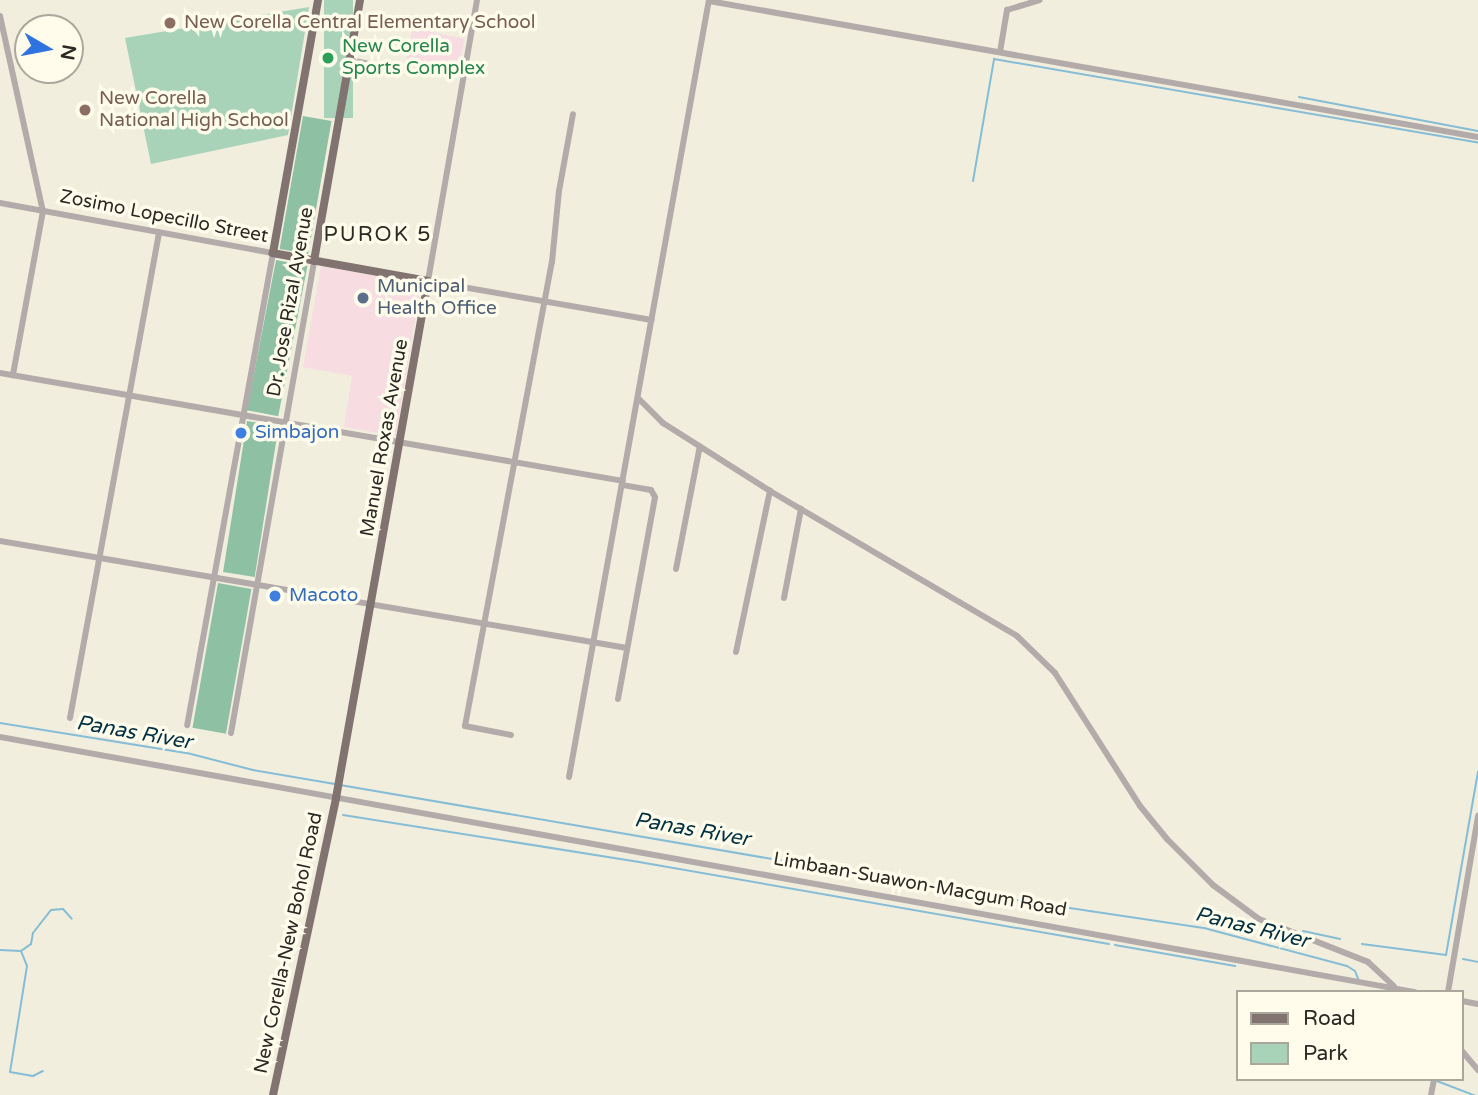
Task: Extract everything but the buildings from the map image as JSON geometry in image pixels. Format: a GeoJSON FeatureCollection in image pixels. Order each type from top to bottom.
{"type":"FeatureCollection","features":[{"type":"Feature","properties":{"kind":"main road","name":"Dr. Jose Rizal Avenue"},"geometry":{"type":"LineString","coordinates":[[272,253],[318,0]]}},
{"type":"Feature","properties":{"kind":"main road","name":"Dr. Jose Rizal Avenue"},"geometry":{"type":"LineString","coordinates":[[314,261],[360,0]]}},
{"type":"Feature","properties":{"kind":"main road","name":"Zosimo Lopecillo Street"},"geometry":{"type":"LineString","coordinates":[[272,253],[428,281]]}},
{"type":"Feature","properties":{"kind":"main road","name":"Manuel Roxas Avenue"},"geometry":{"type":"LineString","coordinates":[[337,794],[428,281]]}},
{"type":"Feature","properties":{"kind":"main road","name":"New Corella-New Bohol Road"},"geometry":{"type":"LineString","coordinates":[[273,1095],[337,794]]}},
{"type":"Feature","properties":{"kind":"street","name":"Manuel Roxas Avenue"},"geometry":{"type":"LineString","coordinates":[[428,281],[477,0]]}},
{"type":"Feature","properties":{"kind":"street"},"geometry":{"type":"LineString","coordinates":[[1000,52],[1007,10],[1040,0]]}},
{"type":"Feature","properties":{"kind":"street"},"geometry":{"type":"LineString","coordinates":[[569,777],[709,1],[883,34],[1478,136]]}},
{"type":"Feature","properties":{"kind":"street"},"geometry":{"type":"LineString","coordinates":[[0,16],[43,211],[13,375]]}},
{"type":"Feature","properties":{"kind":"street"},"geometry":{"type":"LineString","coordinates":[[350,60],[398,70]]}},
{"type":"Feature","properties":{"kind":"street"},"geometry":{"type":"LineString","coordinates":[[511,735],[465,726],[544,301],[573,114]]}},
{"type":"Feature","properties":{"kind":"street","name":"Zosimo Lopecillo Street"},"geometry":{"type":"LineString","coordinates":[[0,203],[272,253]]}},
{"type":"Feature","properties":{"kind":"street"},"geometry":{"type":"LineString","coordinates":[[70,718],[159,232]]}},
{"type":"Feature","properties":{"kind":"street","name":"Dr. Jose Rizal Avenue"},"geometry":{"type":"LineString","coordinates":[[187,726],[272,253]]}},
{"type":"Feature","properties":{"kind":"street","name":"Dr. Jose Rizal Avenue"},"geometry":{"type":"LineString","coordinates":[[231,733],[314,261]]}},
{"type":"Feature","properties":{"kind":"street","name":"Zosimo Lopecillo Street"},"geometry":{"type":"LineString","coordinates":[[428,281],[653,320]]}},
{"type":"Feature","properties":{"kind":"street"},"geometry":{"type":"LineString","coordinates":[[0,373],[514,461],[651,490],[654,494],[618,699]]}},
{"type":"Feature","properties":{"kind":"street"},"geometry":{"type":"LineString","coordinates":[[639,399],[663,423],[770,491],[1017,636],[1055,673],[1140,806],[1167,839],[1213,884],[1238,905],[1265,922],[1368,962],[1395,988]]}},
{"type":"Feature","properties":{"kind":"street"},"geometry":{"type":"LineString","coordinates":[[676,569],[700,446]]}},
{"type":"Feature","properties":{"kind":"street"},"geometry":{"type":"LineString","coordinates":[[736,652],[770,491]]}},
{"type":"Feature","properties":{"kind":"street"},"geometry":{"type":"LineString","coordinates":[[784,598],[801,509]]}},
{"type":"Feature","properties":{"kind":"street"},"geometry":{"type":"LineString","coordinates":[[0,541],[627,648]]}},
{"type":"Feature","properties":{"kind":"street","name":"Limbaan-Suawon-Macgum Road"},"geometry":{"type":"LineString","coordinates":[[0,737],[337,794],[1405,990]]}},
{"type":"Feature","properties":{"kind":"street"},"geometry":{"type":"LineString","coordinates":[[1448,990],[1478,816]]}},
{"type":"Feature","properties":{"kind":"street"},"geometry":{"type":"LineString","coordinates":[[1464,1053],[1478,1070]]}},
{"type":"Feature","properties":{"kind":"shaded area"},"geometry":{"type":"Polygon","coordinates":[[[413,28],[465,39],[457,76],[405,65],[413,28]]]}},
{"type":"Feature","properties":{"kind":"shaded area"},"geometry":{"type":"Polygon","coordinates":[[[321,266],[421,284],[396,436],[344,427],[352,376],[303,367],[321,266]]]}},
{"type":"Feature","properties":{"kind":"green space","name":"New Corella Sports Complex"},"geometry":{"type":"Polygon","coordinates":[[[324,0],[353,0],[353,118],[324,118],[324,0]]]}},
{"type":"Feature","properties":{"kind":"green space"},"geometry":{"type":"Polygon","coordinates":[[[309,7],[288,135],[151,164],[125,38],[309,7]]]}},
{"type":"Feature","properties":{"kind":"green space"},"geometry":{"type":"Polygon","coordinates":[[[303,116],[332,121],[308,254],[280,249],[303,116]]]}},
{"type":"Feature","properties":{"kind":"green space"},"geometry":{"type":"Polygon","coordinates":[[[276,260],[307,266],[278,416],[247,410],[276,260]]]}},
{"type":"Feature","properties":{"kind":"green space"},"geometry":{"type":"Polygon","coordinates":[[[247,421],[279,426],[255,577],[223,572],[247,421]]]}},
{"type":"Feature","properties":{"kind":"green space"},"geometry":{"type":"Polygon","coordinates":[[[218,583],[251,589],[226,734],[192,728],[218,583]]]}},
{"type":"Feature","properties":{"kind":"waterway"},"geometry":{"type":"LineString","coordinates":[[973,181],[994,59],[1478,143]]}},
{"type":"Feature","properties":{"kind":"waterway"},"geometry":{"type":"LineString","coordinates":[[1299,97],[1478,131]]}},
{"type":"Feature","properties":{"kind":"waterway","name":"Panas River"},"geometry":{"type":"LineString","coordinates":[[0,723],[191,754],[253,770],[335,784]]}},
{"type":"Feature","properties":{"kind":"waterway"},"geometry":{"type":"LineString","coordinates":[[1362,944],[1446,955],[1478,772]]}},
{"type":"Feature","properties":{"kind":"waterway","name":"Panas River"},"geometry":{"type":"LineString","coordinates":[[340,785],[982,895],[1204,928],[1347,966],[1355,971],[1359,981]]}},
{"type":"Feature","properties":{"kind":"waterway"},"geometry":{"type":"LineString","coordinates":[[343,815],[639,862],[1109,944]]}},
{"type":"Feature","properties":{"kind":"waterway"},"geometry":{"type":"LineString","coordinates":[[0,950],[21,951],[31,944],[33,933],[51,910],[63,909],[72,919]]}},
{"type":"Feature","properties":{"kind":"waterway"},"geometry":{"type":"LineString","coordinates":[[1303,931],[1340,939]]}},
{"type":"Feature","properties":{"kind":"waterway"},"geometry":{"type":"LineString","coordinates":[[1115,945],[1235,966]]}},
{"type":"Feature","properties":{"kind":"waterway"},"geometry":{"type":"LineString","coordinates":[[21,951],[27,966],[10,1072],[33,1076],[43,1071]]}},
{"type":"Feature","properties":{"kind":"waterway"},"geometry":{"type":"LineString","coordinates":[[1463,959],[1478,962]]}},
{"type":"Feature","properties":{"kind":"waterway","name":"Panas River"},"geometry":{"type":"LineString","coordinates":[[1437,1081],[1474,1095]]}},
{"type":"Feature","properties":{"kind":"place","name":"New Corella Central Elementary School"},"geometry":{"type":"Point","coordinates":[170,23]}},
{"type":"Feature","properties":{"kind":"place","name":"New Corella Sports Complex"},"geometry":{"type":"Point","coordinates":[328,58]}},
{"type":"Feature","properties":{"kind":"place","name":"New Corella National High School"},"geometry":{"type":"Point","coordinates":[85,110]}},
{"type":"Feature","properties":{"kind":"place","name":"Municipal Health Office"},"geometry":{"type":"Point","coordinates":[363,298]}},
{"type":"Feature","properties":{"kind":"place","name":"Simbajon"},"geometry":{"type":"Point","coordinates":[241,433]}},
{"type":"Feature","properties":{"kind":"place","name":"Macoto"},"geometry":{"type":"Point","coordinates":[275,596]}},
{"type":"Feature","properties":{"kind":"district","name":"PUROK 5"},"geometry":{"type":"Point","coordinates":[378,235]}}]}
